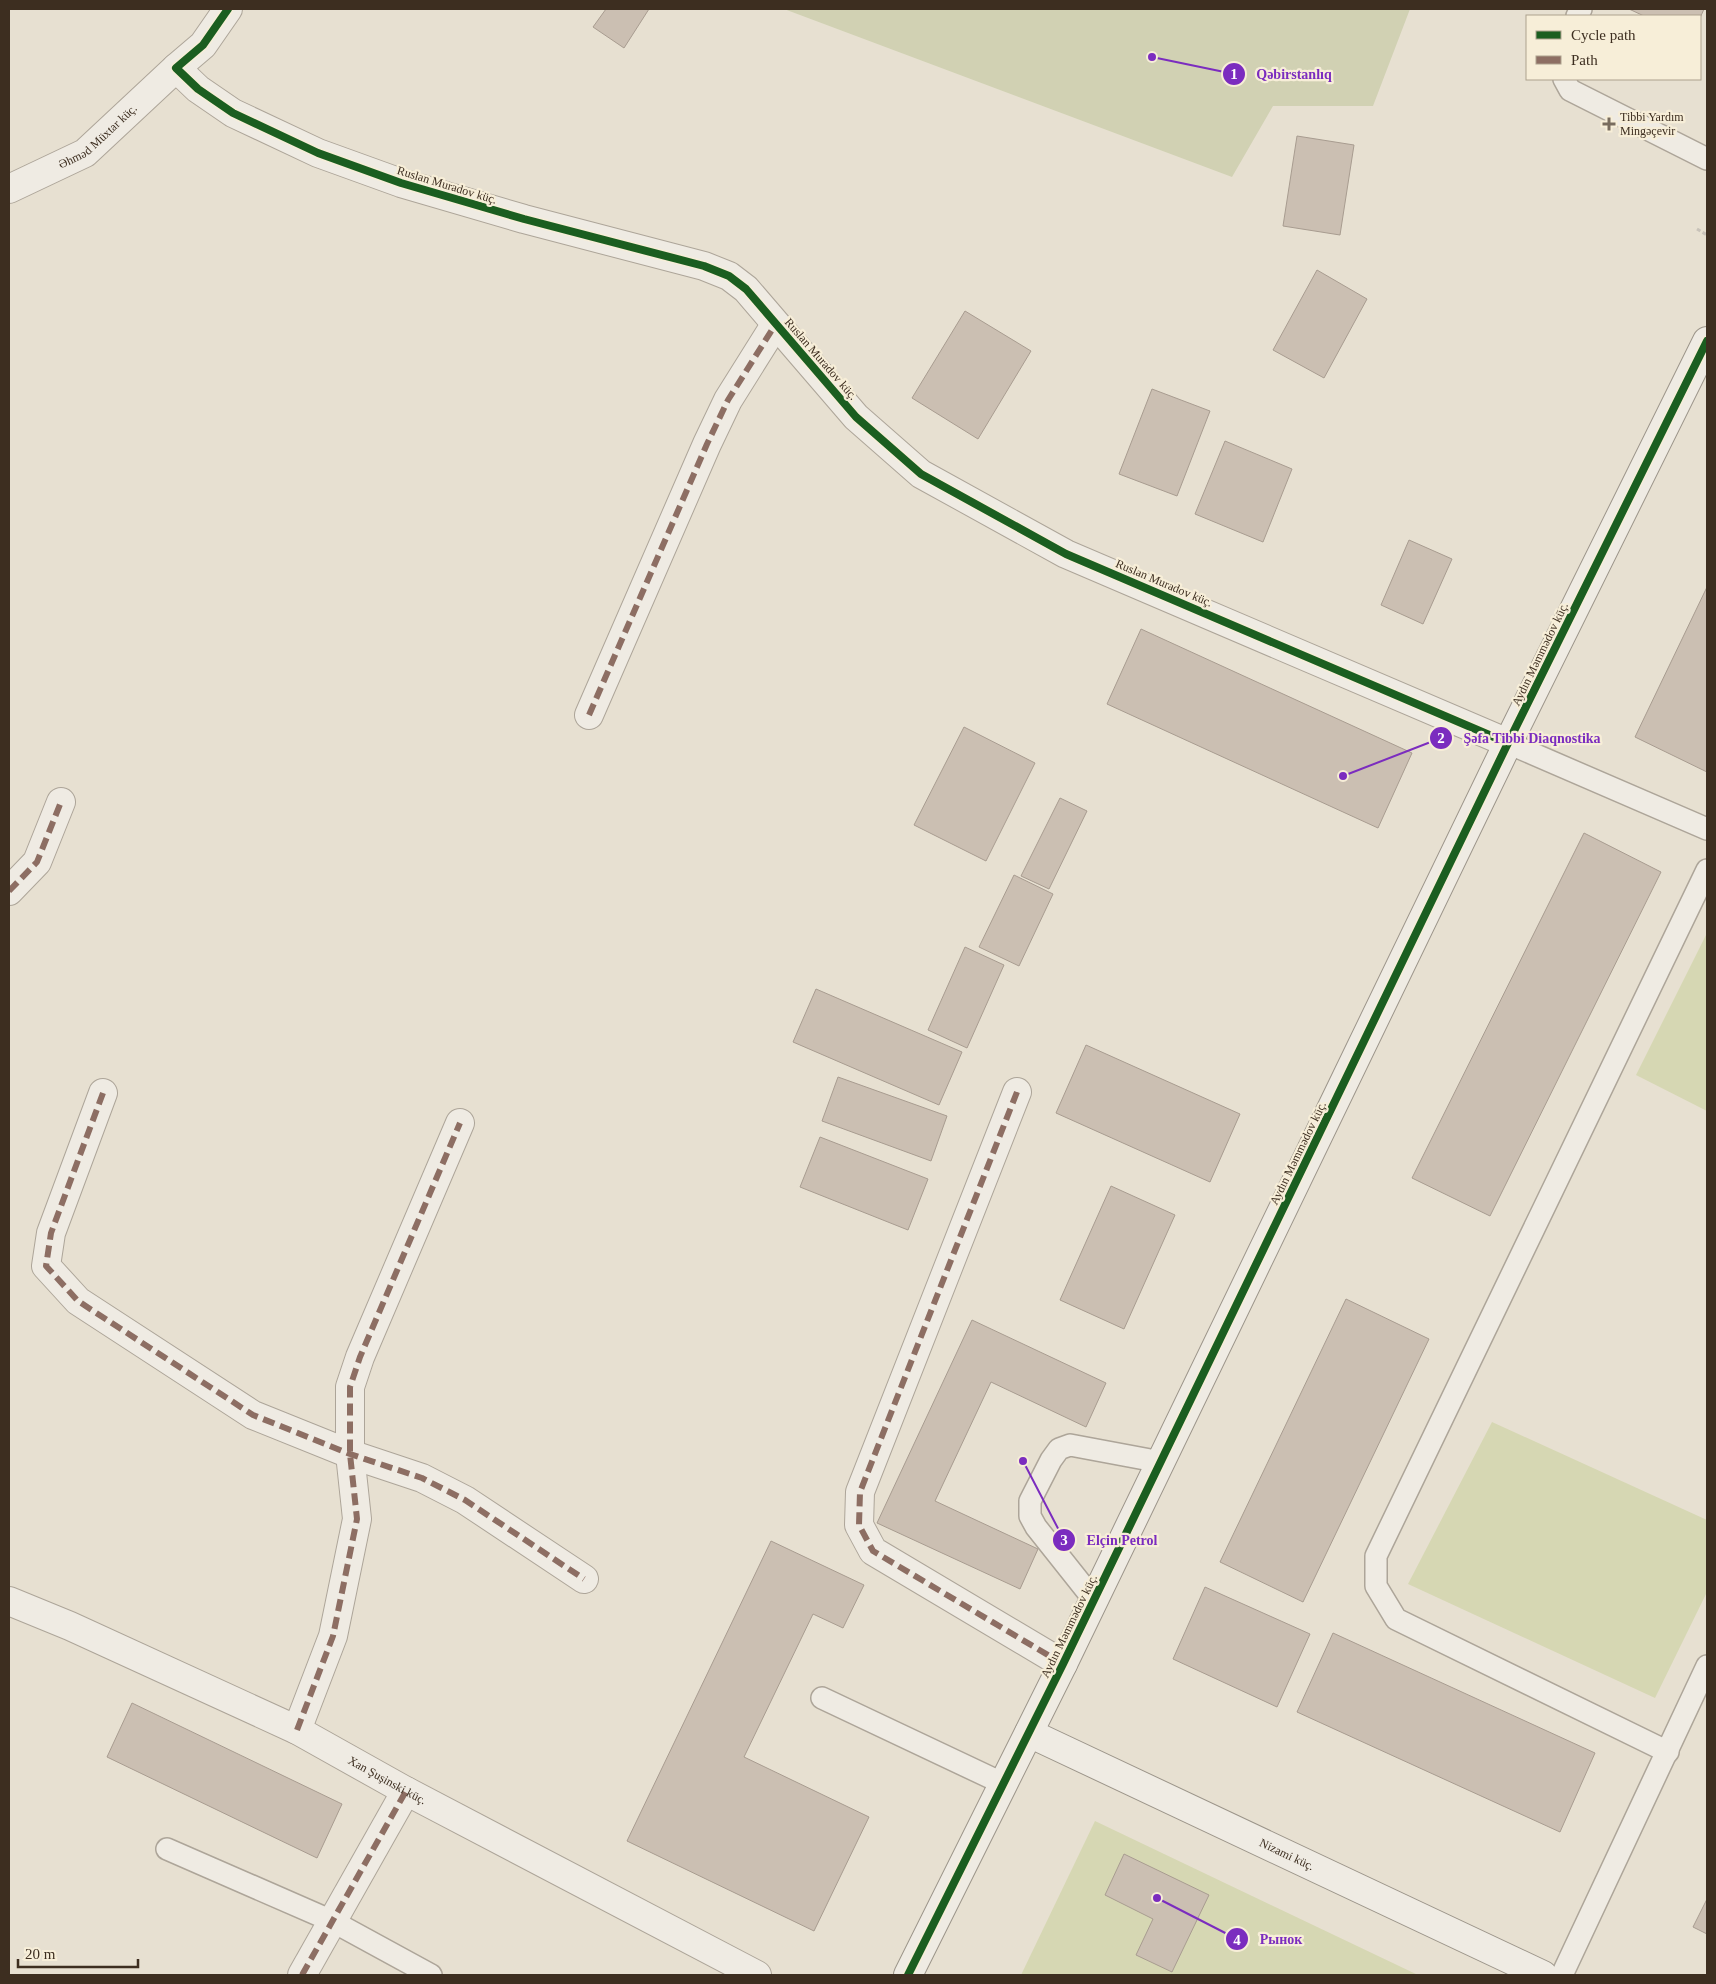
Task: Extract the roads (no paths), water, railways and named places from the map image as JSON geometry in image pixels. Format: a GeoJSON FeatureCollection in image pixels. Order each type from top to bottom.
{"type":"FeatureCollection","features":[{"type":"Feature","properties":{"kind":"street"},"geometry":{"type":"LineString","coordinates":[[176,68],[204,45],[228,9]]}},
{"type":"Feature","properties":{"kind":"street","name":"Əhməd Müxtar küç."},"geometry":{"type":"LineString","coordinates":[[9,189],[85,153],[176,68]]}},
{"type":"Feature","properties":{"kind":"street","name":"Ruslan Muradov küç."},"geometry":{"type":"LineString","coordinates":[[176,68],[198,89],[233,113],[318,153],[401,183],[524,219],[704,266],[729,276],[746,289],[856,417],[921,474],[1066,554],[1508,743]]}},
{"type":"Feature","properties":{"kind":"street"},"geometry":{"type":"LineString","coordinates":[[589,716],[707,444],[728,400],[775,324]]}},
{"type":"Feature","properties":{"kind":"street","name":"Aydın Məmmədov küç."},"geometry":{"type":"LineString","coordinates":[[908,1975],[1063,1664],[1508,743],[1707,341]]}},
{"type":"Feature","properties":{"kind":"street"},"geometry":{"type":"LineString","coordinates":[[9,891],[37,862],[61,802]]}},
{"type":"Feature","properties":{"kind":"street"},"geometry":{"type":"LineString","coordinates":[[1017,1092],[860,1492],[859,1525],[873,1551],[1063,1664]]}},
{"type":"Feature","properties":{"kind":"street"},"geometry":{"type":"LineString","coordinates":[[103,1093],[51,1234],[46,1266],[78,1300],[253,1415],[350,1454],[422,1478],[465,1500],[584,1579]]}},
{"type":"Feature","properties":{"kind":"street"},"geometry":{"type":"LineString","coordinates":[[297,1730],[333,1636],[357,1519],[350,1454],[350,1387],[460,1123]]}},
{"type":"Feature","properties":{"kind":"street","name":"Xan Şuşinski küç."},"geometry":{"type":"LineString","coordinates":[[9,1601],[70,1626],[297,1730],[406,1790],[757,1975]]}},
{"type":"Feature","properties":{"kind":"street","name":"Nizami küç."},"geometry":{"type":"LineString","coordinates":[[1029,1733],[1543,1975]]}},
{"type":"Feature","properties":{"kind":"street"},"geometry":{"type":"LineString","coordinates":[[302,1975],[406,1790]]}},
{"type":"Feature","properties":{"kind":"lane"},"geometry":{"type":"LineString","coordinates":[[1565,80],[1570,90],[1707,159]]}},
{"type":"Feature","properties":{"kind":"lane"},"geometry":{"type":"LineString","coordinates":[[1508,743],[1707,829]]}},
{"type":"Feature","properties":{"kind":"lane"},"geometry":{"type":"LineString","coordinates":[[1668,1752],[1396,1619],[1376,1586],[1376,1556],[1707,870]]}},
{"type":"Feature","properties":{"kind":"lane"},"geometry":{"type":"LineString","coordinates":[[1094,1600],[1036,1526],[1030,1516],[1030,1501],[1051,1460],[1059,1450],[1070,1445],[1161,1462]]}},
{"type":"Feature","properties":{"kind":"lane"},"geometry":{"type":"LineString","coordinates":[[1562,1975],[1707,1666]]}},
{"type":"Feature","properties":{"kind":"lane"},"geometry":{"type":"LineString","coordinates":[[822,1698],[1004,1784]]}},
{"type":"Feature","properties":{"kind":"lane"},"geometry":{"type":"LineString","coordinates":[[167,1849],[332,1921],[431,1975]]}},
{"type":"Feature","properties":{"kind":"place","name":"Qəbirstanlıq"},"geometry":{"type":"Point","coordinates":[1152,57]}},
{"type":"Feature","properties":{"kind":"place","name":"Tibbi Yardım Mingəçevir"},"geometry":{"type":"Point","coordinates":[1609,124]}},
{"type":"Feature","properties":{"kind":"place","name":"Şəfa Tibbi Diaqnostika"},"geometry":{"type":"Point","coordinates":[1343,776]}},
{"type":"Feature","properties":{"kind":"place","name":"Elçin Petrol"},"geometry":{"type":"Point","coordinates":[1023,1461]}},
{"type":"Feature","properties":{"kind":"place","name":"Рынок"},"geometry":{"type":"Point","coordinates":[1157,1898]}}]}
